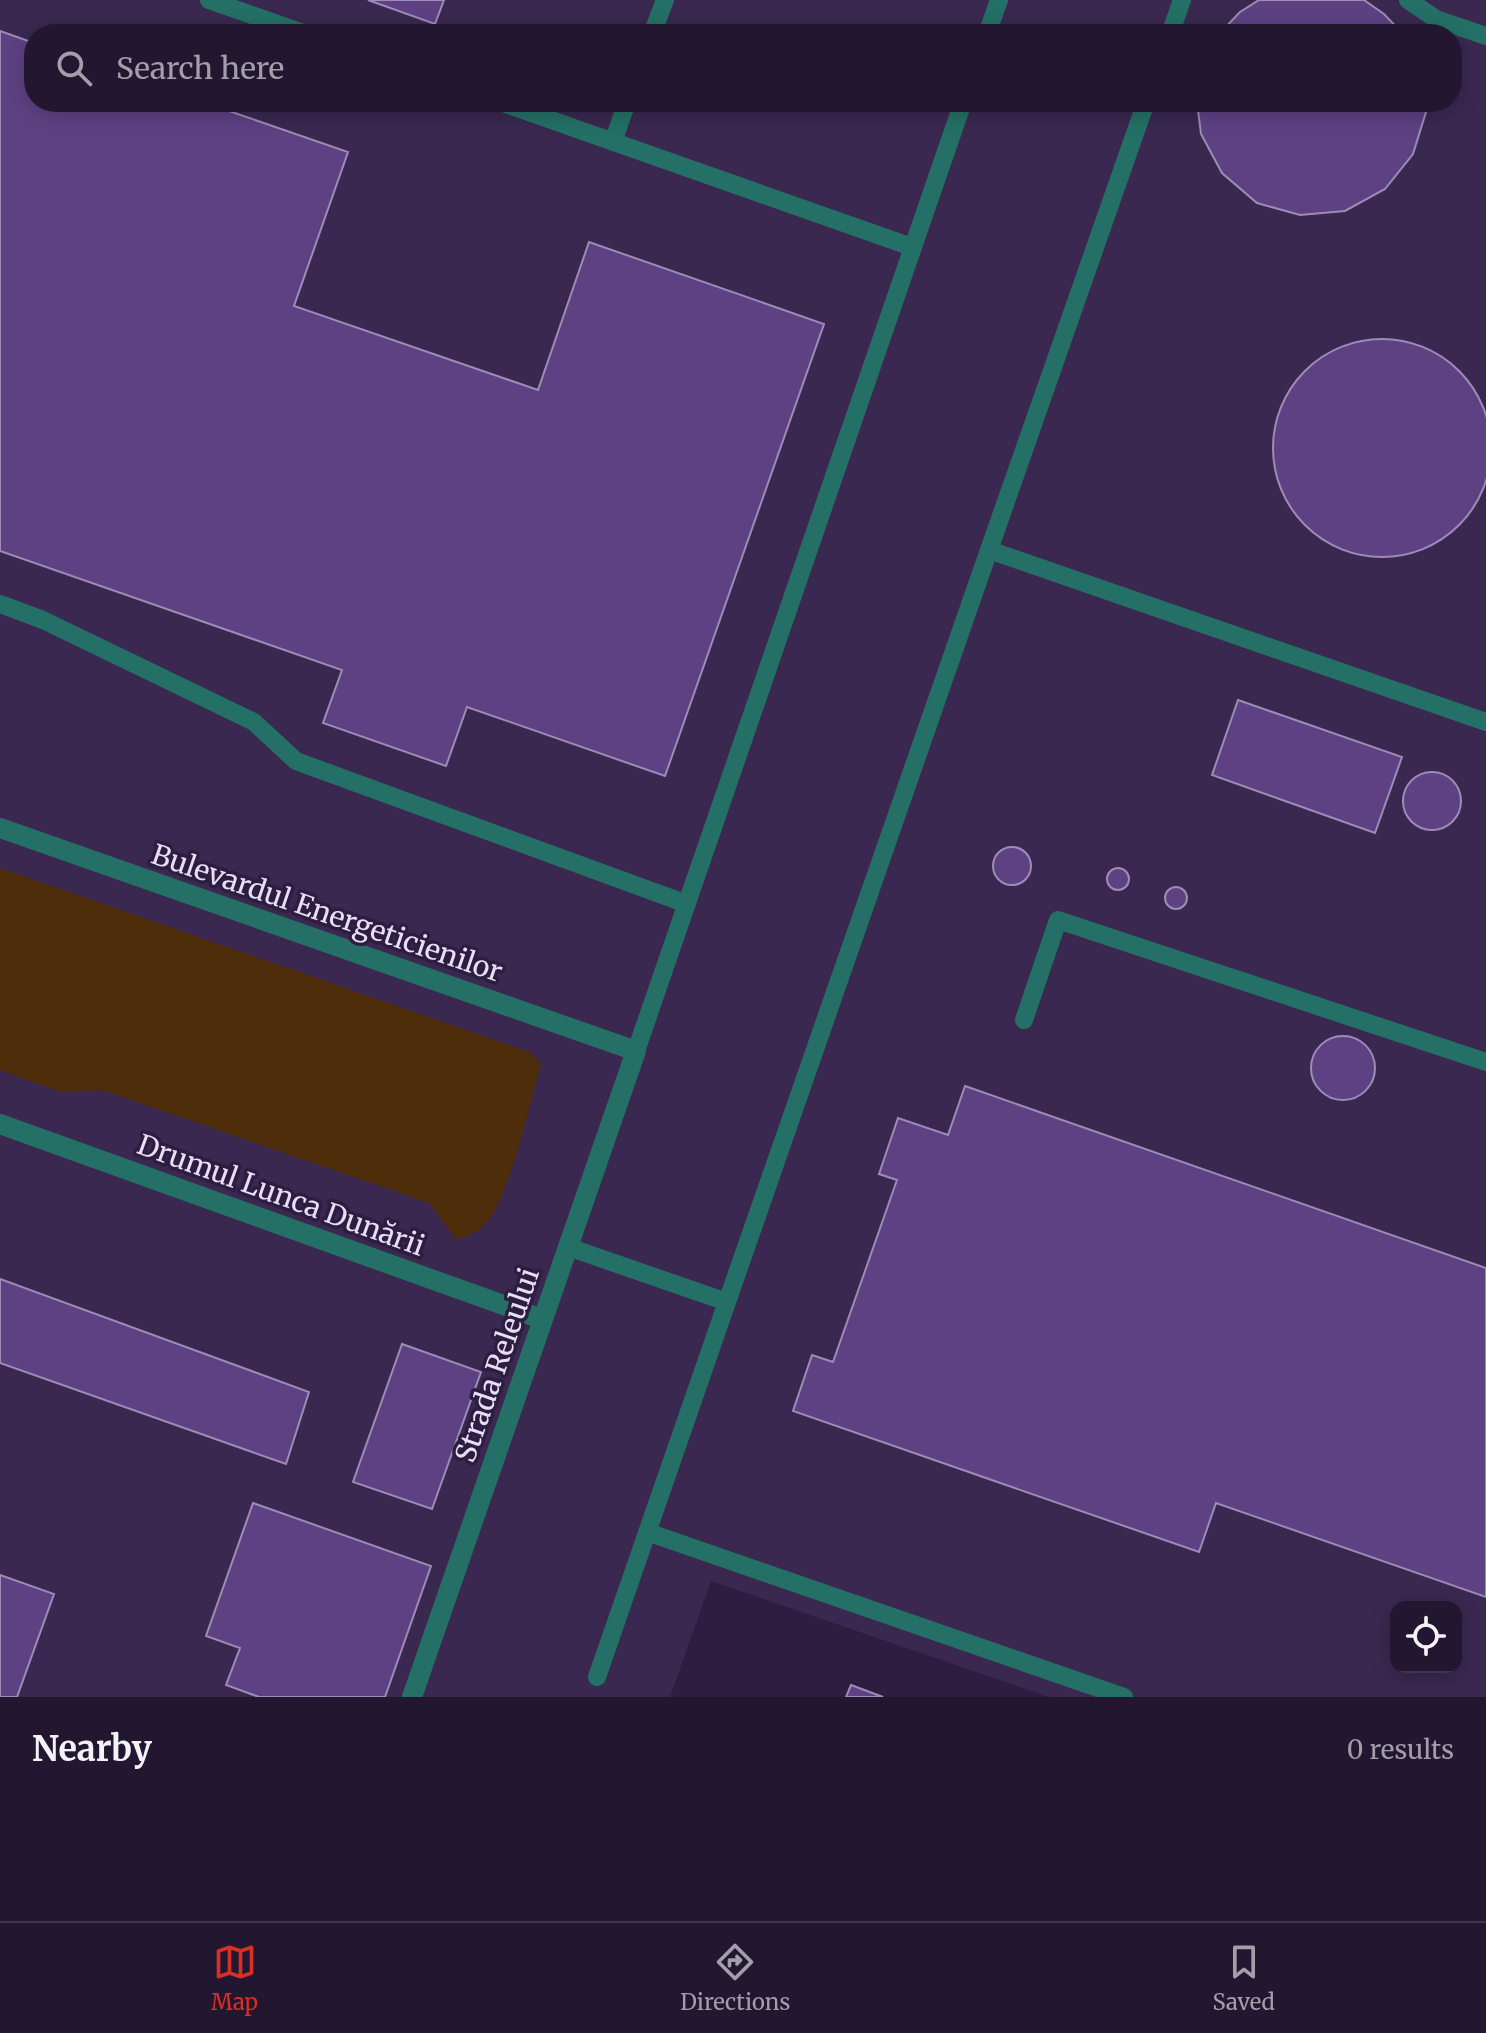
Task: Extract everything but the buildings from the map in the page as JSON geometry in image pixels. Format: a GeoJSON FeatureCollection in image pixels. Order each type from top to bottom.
{"type":"FeatureCollection","features":[{"type":"Feature","properties":{"kind":"street","name":"Bulevardul Energeticienilor"},"geometry":{"type":"LineString","coordinates":[[0,828],[636,1051]]}},
{"type":"Feature","properties":{"kind":"street","name":"Strada Releului"},"geometry":{"type":"LineString","coordinates":[[412,1697],[636,1051]]}},
{"type":"Feature","properties":{"kind":"street","name":"Drumul Lunca Dunării"},"geometry":{"type":"LineString","coordinates":[[0,1124],[542,1319]]}},
{"type":"Feature","properties":{"kind":"lane"},"geometry":{"type":"LineString","coordinates":[[209,0],[277,24]]}},
{"type":"Feature","properties":{"kind":"lane"},"geometry":{"type":"LineString","coordinates":[[656,24],[665,0]]}},
{"type":"Feature","properties":{"kind":"lane"},"geometry":{"type":"LineString","coordinates":[[991,24],[999,0]]}},
{"type":"Feature","properties":{"kind":"lane"},"geometry":{"type":"LineString","coordinates":[[1174,24],[1182,0]]}},
{"type":"Feature","properties":{"kind":"lane"},"geometry":{"type":"LineString","coordinates":[[1408,0],[1436,19],[1451,24]]}},
{"type":"Feature","properties":{"kind":"lane"},"geometry":{"type":"LineString","coordinates":[[1462,28],[1486,36]]}},
{"type":"Feature","properties":{"kind":"lane"},"geometry":{"type":"LineString","coordinates":[[528,112],[912,247]]}},
{"type":"Feature","properties":{"kind":"lane"},"geometry":{"type":"LineString","coordinates":[[613,142],[624,112]]}},
{"type":"Feature","properties":{"kind":"lane"},"geometry":{"type":"LineString","coordinates":[[636,1051],[959,112]]}},
{"type":"Feature","properties":{"kind":"lane"},"geometry":{"type":"LineString","coordinates":[[597,1677],[1142,112]]}},
{"type":"Feature","properties":{"kind":"lane"},"geometry":{"type":"LineString","coordinates":[[989,550],[1486,722]]}},
{"type":"Feature","properties":{"kind":"lane"},"geometry":{"type":"LineString","coordinates":[[0,604],[43,620],[254,722],[296,761],[687,904]]}},
{"type":"Feature","properties":{"kind":"lane"},"geometry":{"type":"LineString","coordinates":[[1024,1020],[1058,920],[1486,1062]]}},
{"type":"Feature","properties":{"kind":"lane"},"geometry":{"type":"LineString","coordinates":[[568,1247],[727,1302]]}},
{"type":"Feature","properties":{"kind":"lane"},"geometry":{"type":"LineString","coordinates":[[647,1532],[1124,1697]]}},
{"type":"Feature","properties":{"kind":"shaded area"},"geometry":{"type":"Polygon","coordinates":[[[0,0],[1486,0],[1486,1697],[1049,1697],[711,1581],[670,1697],[0,1697],[0,0]]]}},
{"type":"Feature","properties":{"kind":"shaded area"},"geometry":{"type":"Polygon","coordinates":[[[0,868],[532,1053],[541,1064],[503,1192],[487,1222],[473,1234],[456,1239],[429,1203],[102,1090],[61,1092],[0,1070],[0,868]]]}}]}
